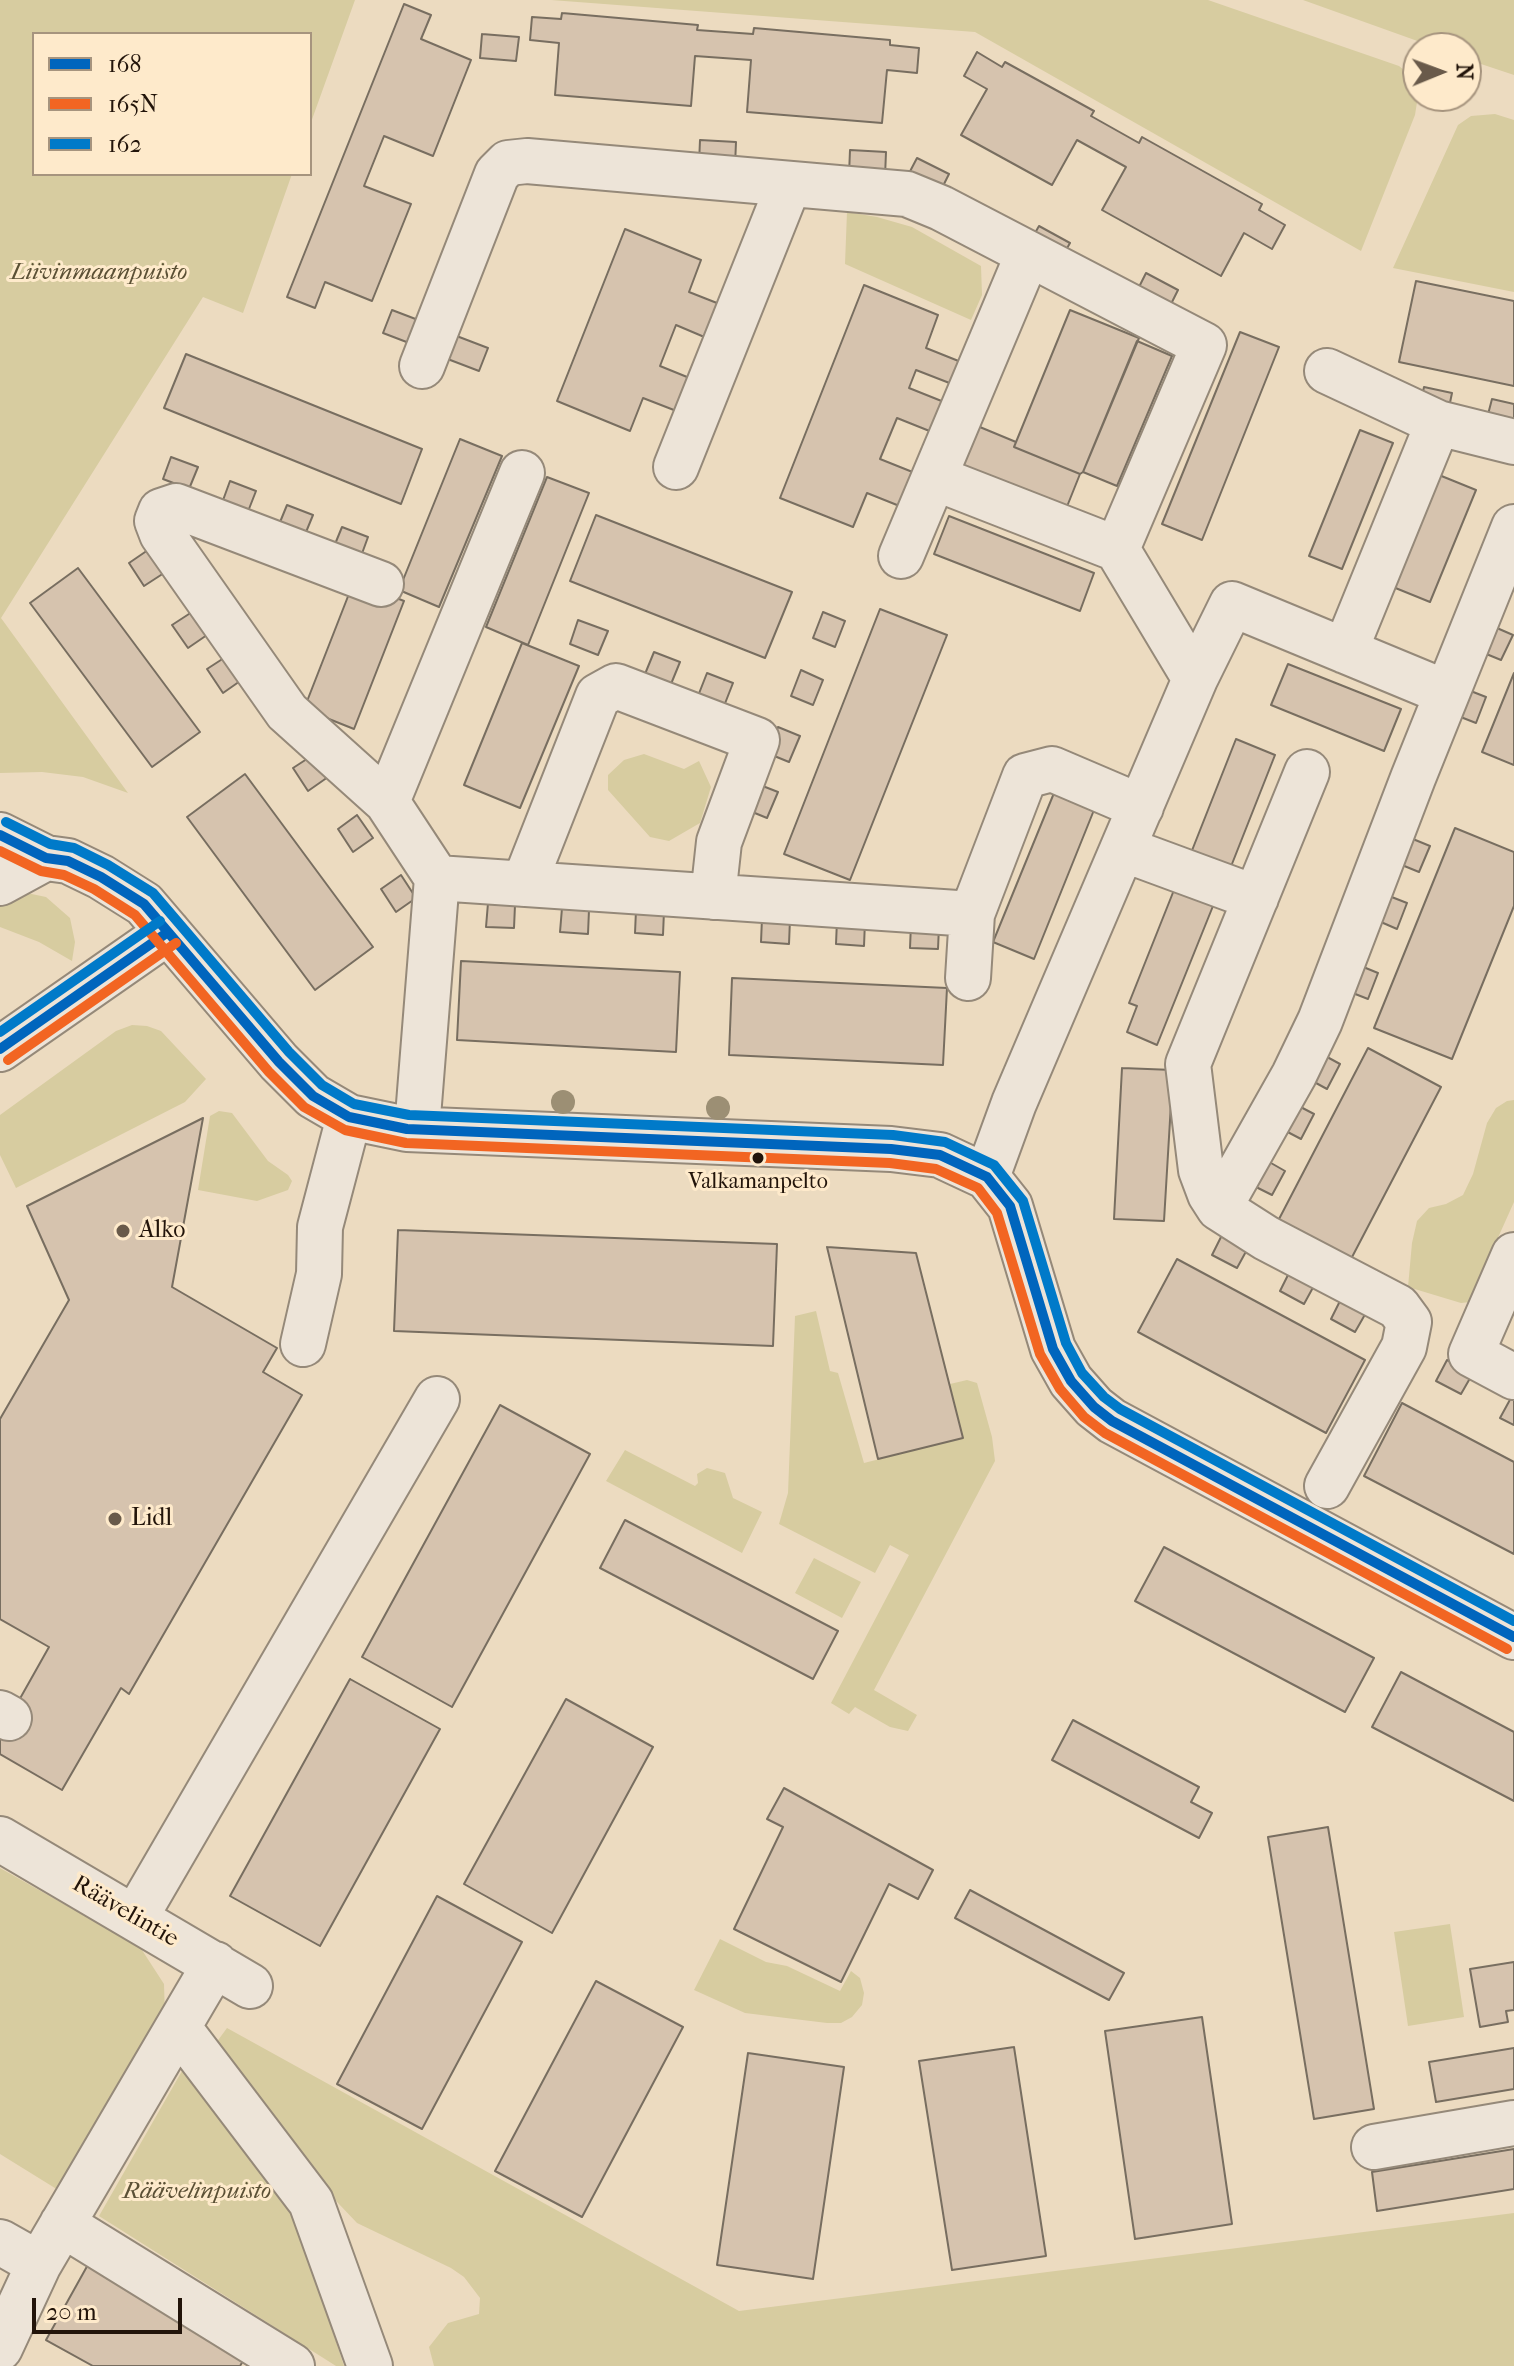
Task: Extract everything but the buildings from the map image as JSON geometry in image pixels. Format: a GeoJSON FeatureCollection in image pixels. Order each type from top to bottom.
{"type":"FeatureCollection","features":[{"type":"Feature","properties":{"kind":"street"},"geometry":{"type":"LineString","coordinates":[[422,366],[497,174],[508,163],[527,161],[907,194],[941,208],[1204,345],[1117,549]]}},
{"type":"Feature","properties":{"kind":"street"},"geometry":{"type":"LineString","coordinates":[[676,467],[789,184]]}},
{"type":"Feature","properties":{"kind":"street"},"geometry":{"type":"LineString","coordinates":[[901,556],[1028,254]]}},
{"type":"Feature","properties":{"kind":"street"},"geometry":{"type":"LineString","coordinates":[[1327,371],[1438,423],[1514,442]]}},
{"type":"Feature","properties":{"kind":"street"},"geometry":{"type":"LineString","coordinates":[[1345,651],[1438,423]]}},
{"type":"Feature","properties":{"kind":"street"},"geometry":{"type":"LineString","coordinates":[[387,802],[522,473]]}},
{"type":"Feature","properties":{"kind":"street"},"geometry":{"type":"LineString","coordinates":[[935,478],[1117,549],[1195,679]]}},
{"type":"Feature","properties":{"kind":"street"},"geometry":{"type":"LineString","coordinates":[[381,584],[176,506],[161,511],[157,521],[162,534],[287,712],[387,802],[437,878],[417,1129]]}},
{"type":"Feature","properties":{"kind":"street"},"geometry":{"type":"LineString","coordinates":[[1219,1208],[1294,1075],[1320,1021],[1514,527]]}},
{"type":"Feature","properties":{"kind":"street"},"geometry":{"type":"LineString","coordinates":[[987,1177],[1014,1103],[1195,679],[1232,604],[1447,693]]}},
{"type":"Feature","properties":{"kind":"street"},"geometry":{"type":"LineString","coordinates":[[524,884],[598,696],[616,686],[757,740],[719,842],[713,897]]}},
{"type":"Feature","properties":{"kind":"street"},"geometry":{"type":"LineString","coordinates":[[968,978],[972,914],[1025,776],[1052,769],[1141,807]]}},
{"type":"Feature","properties":{"kind":"street"},"geometry":{"type":"LineString","coordinates":[[1307,772],[1188,1064],[1201,1170],[1219,1208],[1266,1238],[1398,1307],[1409,1322],[1514,1377]]}},
{"type":"Feature","properties":{"kind":"street"},"geometry":{"type":"LineString","coordinates":[[0,835],[46,858],[68,861],[144,904],[279,1062],[313,1096],[349,1117],[417,1129],[891,1149],[940,1155],[987,1177],[1010,1206],[1053,1349],[1071,1381],[1094,1407],[1112,1421],[1514,1637]]}},
{"type":"Feature","properties":{"kind":"street"},"geometry":{"type":"LineString","coordinates":[[1123,849],[1256,898]]}},
{"type":"Feature","properties":{"kind":"street"},"geometry":{"type":"LineString","coordinates":[[0,883],[46,858]]}},
{"type":"Feature","properties":{"kind":"street"},"geometry":{"type":"LineString","coordinates":[[437,878],[972,914]]}},
{"type":"Feature","properties":{"kind":"street"},"geometry":{"type":"LineString","coordinates":[[0,1049],[168,932]]}},
{"type":"Feature","properties":{"kind":"street"},"geometry":{"type":"LineString","coordinates":[[303,1344],[319,1274],[320,1227],[349,1117]]}},
{"type":"Feature","properties":{"kind":"street"},"geometry":{"type":"LineString","coordinates":[[1471,1354],[1514,1255]]}},
{"type":"Feature","properties":{"kind":"street"},"geometry":{"type":"LineString","coordinates":[[1327,1486],[1404,1347],[1409,1322]]}},
{"type":"Feature","properties":{"kind":"street"},"geometry":{"type":"LineString","coordinates":[[135,1918],[437,1399]]}},
{"type":"Feature","properties":{"kind":"street","name":"Räävelintie"},"geometry":{"type":"LineString","coordinates":[[0,1839],[232,1975],[178,2027]]}},
{"type":"Feature","properties":{"kind":"street"},"geometry":{"type":"LineString","coordinates":[[0,2348],[39,2264],[178,2027],[311,2202],[370,2366]]}},
{"type":"Feature","properties":{"kind":"street"},"geometry":{"type":"LineString","coordinates":[[1374,2147],[1514,2123]]}},
{"type":"Feature","properties":{"kind":"street"},"geometry":{"type":"LineString","coordinates":[[62,2224],[292,2366]]}},
{"type":"Feature","properties":{"kind":"street"},"geometry":{"type":"LineString","coordinates":[[0,2242],[39,2264]]}},
{"type":"Feature","properties":{"kind":"green space","name":"Liivinmaanpuisto"},"geometry":{"type":"Polygon","coordinates":[[[0,0],[355,0],[312,119],[312,32],[32,32],[32,176],[291,176],[243,313],[203,297],[1,618],[128,793],[83,777],[42,772],[0,773],[0,0]]]}},
{"type":"Feature","properties":{"kind":"green space"},"geometry":{"type":"Polygon","coordinates":[[[551,0],[1208,0],[1399,66],[1402,68],[1402,112],[1415,112],[1415,115],[1361,251],[975,32],[551,0]]]}},
{"type":"Feature","properties":{"kind":"green space"},"geometry":{"type":"Polygon","coordinates":[[[1303,0],[1514,0],[1514,75],[1482,64],[1482,32],[1402,32],[1402,35],[1303,0]]]}},
{"type":"Feature","properties":{"kind":"green space"},"geometry":{"type":"Polygon","coordinates":[[[1495,114],[1514,120],[1514,292],[1393,268],[1458,125],[1471,116],[1495,114]]]}},
{"type":"Feature","properties":{"kind":"green space"},"geometry":{"type":"Polygon","coordinates":[[[847,212],[912,227],[981,266],[982,295],[971,320],[845,264],[847,212]]]}},
{"type":"Feature","properties":{"kind":"green space"},"geometry":{"type":"Polygon","coordinates":[[[644,754],[684,769],[699,761],[711,787],[700,823],[669,841],[650,837],[608,790],[608,775],[624,760],[644,754]]]}},
{"type":"Feature","properties":{"kind":"green space"},"geometry":{"type":"Polygon","coordinates":[[[22,892],[46,897],[70,918],[75,942],[72,961],[39,942],[0,927],[0,895],[22,892]]]}},
{"type":"Feature","properties":{"kind":"green space"},"geometry":{"type":"Polygon","coordinates":[[[132,1025],[161,1031],[206,1079],[185,1102],[16,1188],[0,1155],[0,1115],[116,1031],[132,1025]]]}},
{"type":"Feature","properties":{"kind":"green space"},"geometry":{"type":"Polygon","coordinates":[[[1514,1100],[1514,1202],[1492,1251],[1484,1288],[1470,1302],[1461,1303],[1408,1287],[1417,1221],[1429,1208],[1463,1195],[1473,1174],[1487,1123],[1496,1108],[1514,1100]]]}},
{"type":"Feature","properties":{"kind":"green space"},"geometry":{"type":"Polygon","coordinates":[[[219,1111],[232,1113],[268,1161],[288,1175],[292,1181],[288,1190],[257,1201],[198,1190],[210,1116],[219,1111]]]}},
{"type":"Feature","properties":{"kind":"green space"},"geometry":{"type":"Polygon","coordinates":[[[816,1311],[830,1371],[838,1373],[864,1463],[963,1438],[950,1384],[967,1380],[977,1383],[992,1437],[995,1461],[874,1690],[917,1715],[908,1731],[890,1727],[855,1707],[849,1714],[831,1703],[909,1555],[890,1545],[875,1573],[779,1524],[788,1493],[795,1316],[816,1311]]]}},
{"type":"Feature","properties":{"kind":"green space"},"geometry":{"type":"Polygon","coordinates":[[[625,1450],[695,1486],[698,1483],[697,1474],[707,1468],[725,1473],[733,1498],[762,1512],[742,1553],[606,1481],[625,1450]]]}},
{"type":"Feature","properties":{"kind":"green space"},"geometry":{"type":"Polygon","coordinates":[[[814,1558],[861,1582],[842,1618],[795,1593],[814,1558]]]}},
{"type":"Feature","properties":{"kind":"green space","name":"Räävelinpuisto"},"geometry":{"type":"Polygon","coordinates":[[[0,1868],[140,1947],[164,1984],[165,2016],[63,2193],[0,2154],[0,1868]]]}},
{"type":"Feature","properties":{"kind":"green space"},"geometry":{"type":"Polygon","coordinates":[[[1450,1924],[1464,2017],[1408,2026],[1394,1932],[1450,1924]]]}},
{"type":"Feature","properties":{"kind":"green space"},"geometry":{"type":"Polygon","coordinates":[[[720,1939],[766,1962],[787,1966],[840,1991],[851,1971],[860,1978],[864,1993],[862,2005],[852,2017],[841,2023],[827,2023],[745,2013],[694,1990],[720,1939]]]}},
{"type":"Feature","properties":{"kind":"green space"},"geometry":{"type":"Polygon","coordinates":[[[227,2028],[739,2311],[1514,2213],[1514,2366],[434,2366],[429,2347],[448,2323],[479,2314],[480,2298],[464,2277],[451,2268],[357,2223],[264,2125],[213,2047],[227,2028]]]}},
{"type":"Feature","properties":{"kind":"green space","name":"Räävelinpuisto"},"geometry":{"type":"Polygon","coordinates":[[[182,2071],[259,2151],[292,2207],[344,2366],[336,2366],[99,2216],[182,2071]]]}},
{"type":"Feature","properties":{"kind":"transit line","name":"162"},"geometry":{"type":"LineString","coordinates":[[6,822],[50,844],[74,848],[153,893],[289,1052],[322,1085],[354,1104],[409,1115],[893,1135],[945,1142],[994,1165],[1023,1201],[1066,1343],[1082,1373],[1104,1397],[1120,1409],[1514,1621]]}},
{"type":"Feature","properties":{"kind":"transit line","name":"168"},"geometry":{"type":"LineString","coordinates":[[0,835],[46,858],[68,861],[144,904],[279,1062],[313,1096],[349,1117],[407,1129],[891,1149],[940,1155],[987,1177],[1010,1206],[1053,1349],[1071,1381],[1094,1407],[1112,1421],[1514,1637]]}},
{"type":"Feature","properties":{"kind":"transit line","name":"165N"},"geometry":{"type":"LineString","coordinates":[[0,851],[41,871],[64,875],[94,889],[135,915],[269,1072],[304,1107],[345,1130],[406,1143],[890,1163],[936,1169],[978,1188],[997,1213],[1040,1354],[1060,1389],[1084,1417],[1105,1433],[1507,1649]]}},
{"type":"Feature","properties":{"kind":"transit line","name":"162"},"geometry":{"type":"LineString","coordinates":[[0,1032],[160,921]]}},
{"type":"Feature","properties":{"kind":"transit line","name":"168"},"geometry":{"type":"LineString","coordinates":[[0,1049],[168,932]]}},
{"type":"Feature","properties":{"kind":"transit line","name":"165N"},"geometry":{"type":"LineString","coordinates":[[8,1060],[176,943]]}},
{"type":"Feature","properties":{"kind":"place","name":"Valkamanpelto"},"geometry":{"type":"Point","coordinates":[758,1158]}},
{"type":"Feature","properties":{"kind":"place","name":"Alko"},"geometry":{"type":"Point","coordinates":[123,1231]}},
{"type":"Feature","properties":{"kind":"place","name":"Lidl"},"geometry":{"type":"Point","coordinates":[115,1519]}}]}
